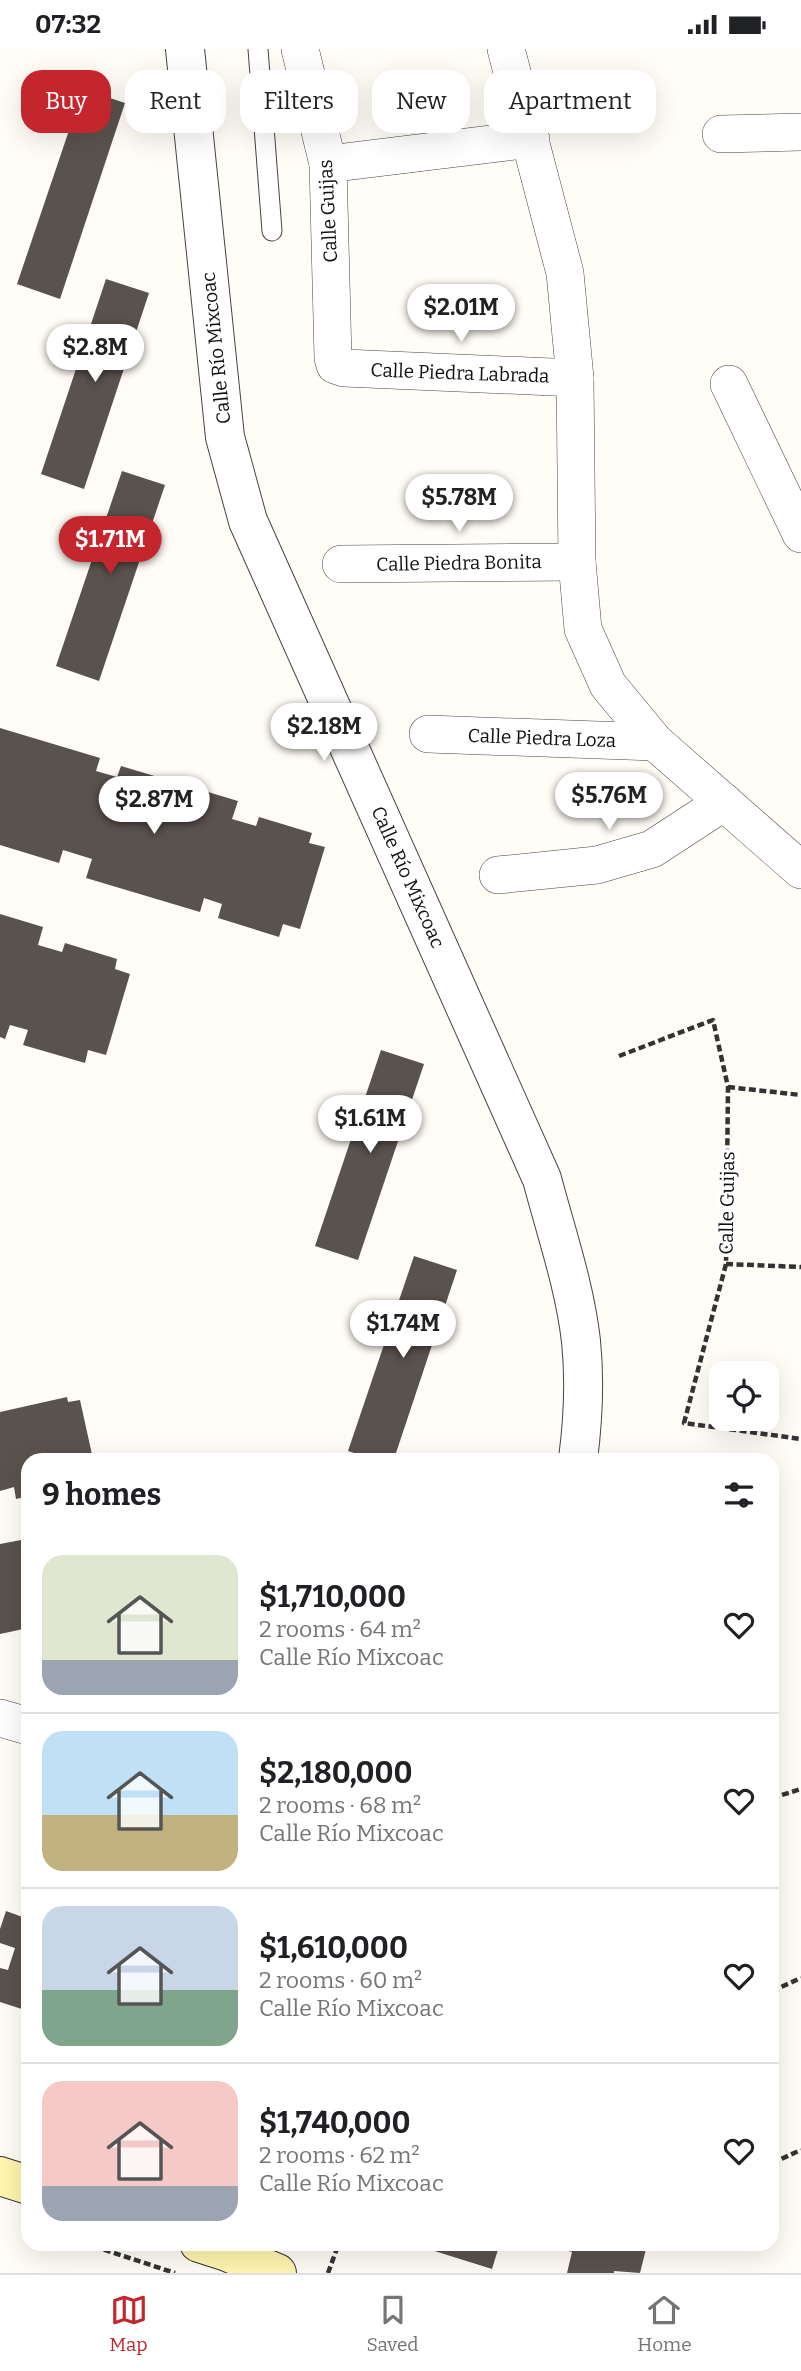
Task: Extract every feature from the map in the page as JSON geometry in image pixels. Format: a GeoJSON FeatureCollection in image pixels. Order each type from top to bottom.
{"type":"FeatureCollection","features":[{"type":"Feature","properties":{"kind":"main road"},"geometry":{"type":"LineString","coordinates":[[0,2176],[21,2183]]}},
{"type":"Feature","properties":{"kind":"main road"},"geometry":{"type":"LineString","coordinates":[[235,2251],[277,2273]]}},
{"type":"Feature","properties":{"kind":"street","name":"Calle Río Mixcoac"},"geometry":{"type":"LineString","coordinates":[[185,49],[225,437],[248,521],[542,1179],[568,1277],[581,1341],[583,1422],[580,1453]]}},
{"type":"Feature","properties":{"kind":"street","name":"Calle Guijas"},"geometry":{"type":"LineString","coordinates":[[300,49],[328,164],[333,358],[335,365],[344,368]]}},
{"type":"Feature","properties":{"kind":"street"},"geometry":{"type":"LineString","coordinates":[[506,49],[565,273],[575,378],[577,562],[583,629],[608,685],[655,742],[801,870]]}},
{"type":"Feature","properties":{"kind":"street"},"geometry":{"type":"LineString","coordinates":[[721,134],[801,132]]}},
{"type":"Feature","properties":{"kind":"street"},"geometry":{"type":"LineString","coordinates":[[328,164],[531,139]]}},
{"type":"Feature","properties":{"kind":"street","name":"Calle Piedra Labrada"},"geometry":{"type":"LineString","coordinates":[[344,368],[575,378]]}},
{"type":"Feature","properties":{"kind":"street"},"geometry":{"type":"LineString","coordinates":[[729,384],[801,534]]}},
{"type":"Feature","properties":{"kind":"street","name":"Calle Piedra Bonita"},"geometry":{"type":"LineString","coordinates":[[341,564],[577,562]]}},
{"type":"Feature","properties":{"kind":"street","name":"Calle Piedra Loza"},"geometry":{"type":"LineString","coordinates":[[428,734],[655,742]]}},
{"type":"Feature","properties":{"kind":"street"},"geometry":{"type":"LineString","coordinates":[[498,875],[597,865],[652,849],[724,802]]}},
{"type":"Feature","properties":{"kind":"street"},"geometry":{"type":"LineString","coordinates":[[0,1718],[21,1724]]}},
{"type":"Feature","properties":{"kind":"lane"},"geometry":{"type":"LineString","coordinates":[[258,49],[272,231]]}},
{"type":"Feature","properties":{"kind":"path","name":"Calle Guijas"},"geometry":{"type":"LineString","coordinates":[[619,1056],[713,1020],[728,1087],[726,1264],[684,1423],[801,1439]]}},
{"type":"Feature","properties":{"kind":"path"},"geometry":{"type":"LineString","coordinates":[[728,1087],[801,1094]]}},
{"type":"Feature","properties":{"kind":"path"},"geometry":{"type":"LineString","coordinates":[[726,1264],[801,1267]]}},
{"type":"Feature","properties":{"kind":"path"},"geometry":{"type":"LineString","coordinates":[[779,1796],[801,1789]]}},
{"type":"Feature","properties":{"kind":"path"},"geometry":{"type":"LineString","coordinates":[[779,1988],[801,1979]]}},
{"type":"Feature","properties":{"kind":"path"},"geometry":{"type":"LineString","coordinates":[[779,2160],[801,2150]]}},
{"type":"Feature","properties":{"kind":"path"},"geometry":{"type":"LineString","coordinates":[[109,2251],[176,2273]]}},
{"type":"Feature","properties":{"kind":"path"},"geometry":{"type":"LineString","coordinates":[[328,2273],[336,2251]]}},
{"type":"Feature","properties":{"kind":"building"},"geometry":{"type":"Polygon","coordinates":[[[111,98],[125,103],[60,299],[17,284],[68,133],[111,133],[111,98]]]}},
{"type":"Feature","properties":{"kind":"building"},"geometry":{"type":"Polygon","coordinates":[[[106,279],[149,293],[84,489],[41,474],[106,279]]]}},
{"type":"Feature","properties":{"kind":"building"},"geometry":{"type":"Polygon","coordinates":[[[122,471],[165,485],[99,681],[56,666],[122,471]]]}},
{"type":"Feature","properties":{"kind":"building"},"geometry":{"type":"Polygon","coordinates":[[[0,728],[100,758],[96,771],[117,777],[121,766],[238,801],[232,819],[256,826],[259,817],[312,833],[309,843],[325,847],[300,929],[283,924],[279,937],[218,918],[222,904],[204,898],[200,912],[86,878],[92,859],[63,850],[59,863],[0,845],[0,728]]]}},
{"type":"Feature","properties":{"kind":"building"},"geometry":{"type":"Polygon","coordinates":[[[0,914],[43,927],[38,945],[62,952],[65,943],[117,959],[115,969],[130,974],[106,1055],[88,1050],[85,1063],[23,1045],[28,1030],[10,1025],[5,1039],[0,1037],[0,914]]]}},
{"type":"Feature","properties":{"kind":"building"},"geometry":{"type":"Polygon","coordinates":[[[381,1050],[424,1064],[358,1260],[315,1246],[381,1050]]]}},
{"type":"Feature","properties":{"kind":"building"},"geometry":{"type":"Polygon","coordinates":[[[414,1256],[457,1270],[396,1453],[348,1451],[414,1256]]]}},
{"type":"Feature","properties":{"kind":"building"},"geometry":{"type":"Polygon","coordinates":[[[67,1397],[68,1402],[80,1400],[92,1453],[21,1453],[21,1498],[16,1499],[14,1487],[0,1491],[0,1412],[67,1397]]]}},
{"type":"Feature","properties":{"kind":"building"},"geometry":{"type":"Polygon","coordinates":[[[21,1540],[21,1630],[0,1634],[0,1544],[21,1540]]]}},
{"type":"Feature","properties":{"kind":"building"},"geometry":{"type":"Polygon","coordinates":[[[6,1911],[21,1916],[21,2009],[0,2002],[0,1968],[8,1970],[15,1948],[0,1943],[0,1929],[6,1911]]]}},
{"type":"Feature","properties":{"kind":"building"},"geometry":{"type":"Polygon","coordinates":[[[435,2251],[498,2251],[492,2269],[435,2251]]]}},
{"type":"Feature","properties":{"kind":"building"},"geometry":{"type":"Polygon","coordinates":[[[569,2251],[646,2251],[640,2273],[567,2273],[572,2252],[569,2251]]]}}]}
